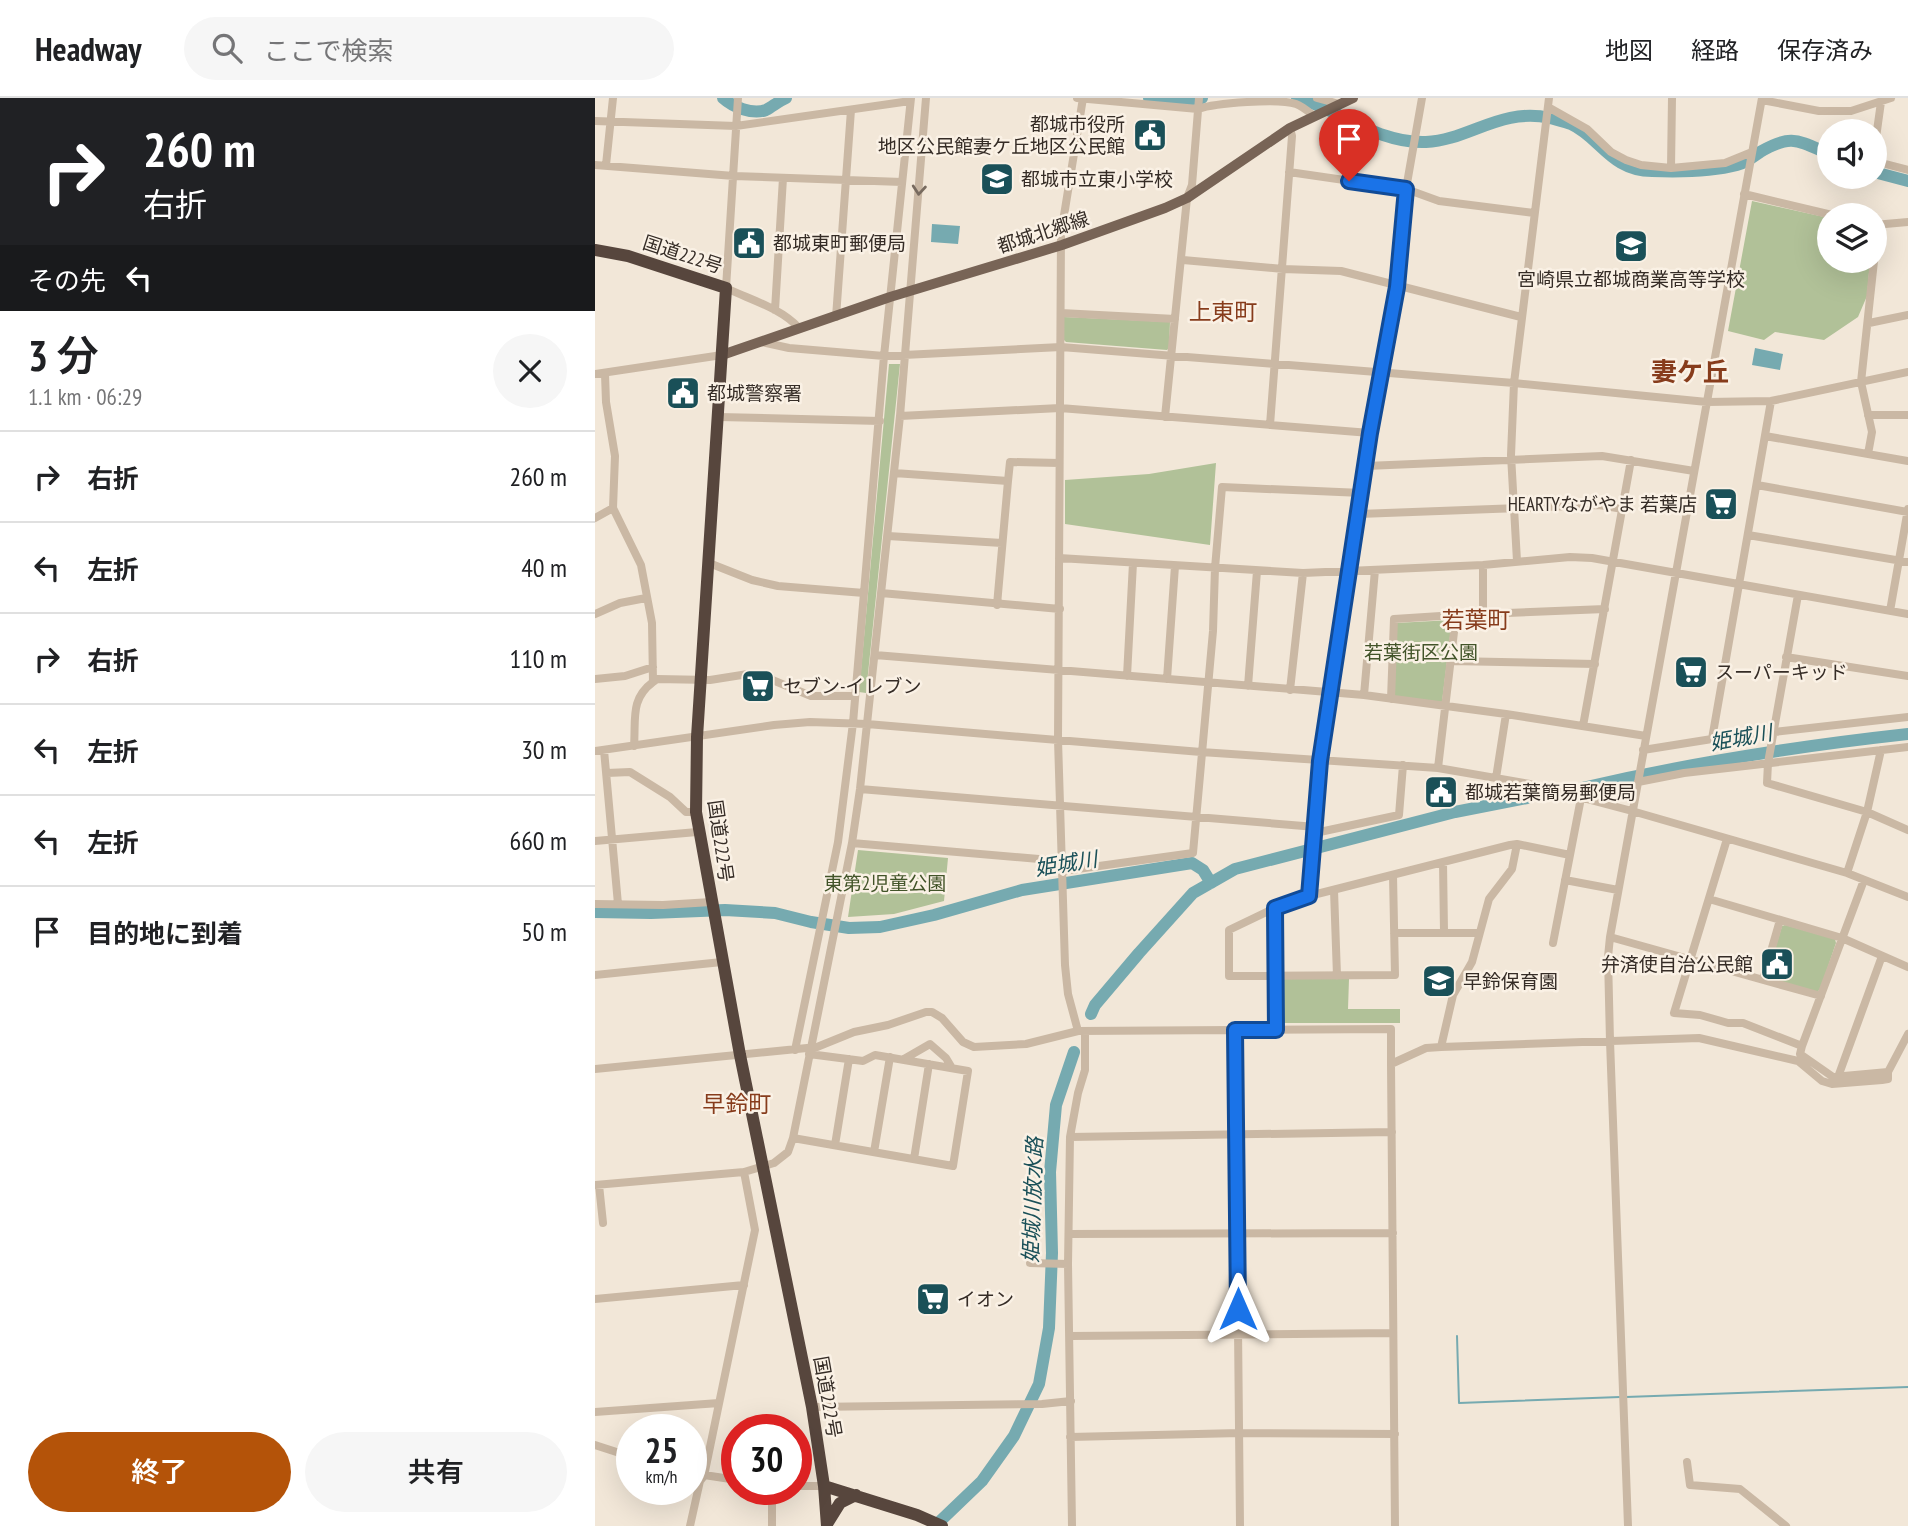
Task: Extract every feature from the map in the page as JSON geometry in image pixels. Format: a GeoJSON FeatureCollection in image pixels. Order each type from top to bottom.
{"type":"FeatureCollection","features":[{"type":"Feature","properties":{"kind":"highway","name":"国道222号"},"geometry":{"type":"LineString","coordinates":[[595,250],[628,256],[726,288],[697,737],[697,832],[812,1407],[827,1525]]}},
{"type":"Feature","properties":{"kind":"highway"},"geometry":{"type":"LineString","coordinates":[[824,1486],[856,1494],[942,1526]]}},
{"type":"Feature","properties":{"kind":"highway"},"geometry":{"type":"LineString","coordinates":[[827,1525],[840,1503],[856,1494]]}},
{"type":"Feature","properties":{"kind":"main road","name":"都城北郷線"},"geometry":{"type":"LineString","coordinates":[[722,355],[890,296],[1062,245],[1188,198],[1290,128],[1345,101]]}},
{"type":"Feature","properties":{"kind":"street"},"geometry":{"type":"LineString","coordinates":[[606,165],[613,98]]}},
{"type":"Feature","properties":{"kind":"street"},"geometry":{"type":"LineString","coordinates":[[603,1223],[597,1185],[744,1172],[774,1163],[788,1152],[793,1138],[852,843],[860,789],[900,416],[926,98]]}},
{"type":"Feature","properties":{"kind":"street"},"geometry":{"type":"LineString","coordinates":[[1077,98],[1208,106],[1236,102],[1295,104],[1317,114]]}},
{"type":"Feature","properties":{"kind":"street"},"geometry":{"type":"LineString","coordinates":[[1072,1526],[1071,1336],[1064,1264],[1069,1234],[1070,1137],[1074,1109],[1085,1070],[1082,1032],[1067,982],[1058,740],[1059,463],[1061,234],[1083,98]]}},
{"type":"Feature","properties":{"kind":"street"},"geometry":{"type":"LineString","coordinates":[[1317,98],[1345,101]]}},
{"type":"Feature","properties":{"kind":"street"},"geometry":{"type":"LineString","coordinates":[[1309,896],[1320,761],[1370,433],[1397,287],[1406,189],[1422,98]]}},
{"type":"Feature","properties":{"kind":"street"},"geometry":{"type":"LineString","coordinates":[[1671,168],[1672,98]]}},
{"type":"Feature","properties":{"kind":"street"},"geometry":{"type":"LineString","coordinates":[[1628,1526],[1608,957],[1744,194],[1762,99],[1830,111],[1851,111],[1891,98]]}},
{"type":"Feature","properties":{"kind":"street"},"geometry":{"type":"LineString","coordinates":[[595,121],[737,121],[851,110],[911,99],[884,356],[853,723],[838,842],[795,1050]]}},
{"type":"Feature","properties":{"kind":"street"},"geometry":{"type":"LineString","coordinates":[[738,100],[726,288],[775,310],[799,328]]}},
{"type":"Feature","properties":{"kind":"street"},"geometry":{"type":"LineString","coordinates":[[1879,119],[1881,102]]}},
{"type":"Feature","properties":{"kind":"street"},"geometry":{"type":"LineString","coordinates":[[1165,416],[1188,198],[1192,185],[1198,104]]}},
{"type":"Feature","properties":{"kind":"street"},"geometry":{"type":"LineString","coordinates":[[1517,561],[1511,459],[1514,383],[1548,106],[1587,129],[1611,152],[1641,164],[1671,168],[1725,163],[1752,152]]}},
{"type":"Feature","properties":{"kind":"street"},"geometry":{"type":"LineString","coordinates":[[836,317],[851,110]]}},
{"type":"Feature","properties":{"kind":"street"},"geometry":{"type":"LineString","coordinates":[[1270,425],[1283,269],[1290,128]]}},
{"type":"Feature","properties":{"kind":"street"},"geometry":{"type":"LineString","coordinates":[[1887,164],[1908,170]]}},
{"type":"Feature","properties":{"kind":"street"},"geometry":{"type":"LineString","coordinates":[[595,165],[733,176],[902,182]]}},
{"type":"Feature","properties":{"kind":"street"},"geometry":{"type":"LineString","coordinates":[[1289,172],[1406,189],[1439,201],[1534,213]]}},
{"type":"Feature","properties":{"kind":"street"},"geometry":{"type":"LineString","coordinates":[[775,310],[783,178]]}},
{"type":"Feature","properties":{"kind":"street"},"geometry":{"type":"LineString","coordinates":[[1744,194],[1817,211]]}},
{"type":"Feature","properties":{"kind":"street"},"geometry":{"type":"LineString","coordinates":[[1887,224],[1908,222]]}},
{"type":"Feature","properties":{"kind":"street"},"geometry":{"type":"LineString","coordinates":[[1182,260],[1341,271],[1521,317]]}},
{"type":"Feature","properties":{"kind":"street"},"geometry":{"type":"LineString","coordinates":[[1868,454],[1872,432],[1861,382],[1873,273]]}},
{"type":"Feature","properties":{"kind":"street"},"geometry":{"type":"LineString","coordinates":[[1061,313],[1175,319]]}},
{"type":"Feature","properties":{"kind":"street"},"geometry":{"type":"LineString","coordinates":[[1869,323],[1908,315]]}},
{"type":"Feature","properties":{"kind":"street"},"geometry":{"type":"LineString","coordinates":[[761,342],[789,348],[884,356],[1061,347],[1514,383],[1707,402],[1771,401],[1908,372]]}},
{"type":"Feature","properties":{"kind":"street"},"geometry":{"type":"LineString","coordinates":[[595,374],[722,355]]}},
{"type":"Feature","properties":{"kind":"street"},"geometry":{"type":"LineString","coordinates":[[605,374],[606,402],[615,456],[613,508],[637,552],[641,565],[652,623],[653,682]]}},
{"type":"Feature","properties":{"kind":"street"},"geometry":{"type":"LineString","coordinates":[[1712,739],[1771,401]]}},
{"type":"Feature","properties":{"kind":"street"},"geometry":{"type":"LineString","coordinates":[[900,416],[1060,408],[1370,433]]}},
{"type":"Feature","properties":{"kind":"street"},"geometry":{"type":"LineString","coordinates":[[1868,415],[1908,415]]}},
{"type":"Feature","properties":{"kind":"street"},"geometry":{"type":"LineString","coordinates":[[719,416],[880,421]]}},
{"type":"Feature","properties":{"kind":"street"},"geometry":{"type":"LineString","coordinates":[[1765,436],[1908,461]]}},
{"type":"Feature","properties":{"kind":"street"},"geometry":{"type":"LineString","coordinates":[[1366,466],[1602,456],[1694,471]]}},
{"type":"Feature","properties":{"kind":"street"},"geometry":{"type":"LineString","coordinates":[[1583,726],[1631,460]]}},
{"type":"Feature","properties":{"kind":"street"},"geometry":{"type":"LineString","coordinates":[[997,605],[1010,462],[1059,463]]}},
{"type":"Feature","properties":{"kind":"street"},"geometry":{"type":"LineString","coordinates":[[894,473],[1009,481]]}},
{"type":"Feature","properties":{"kind":"street"},"geometry":{"type":"LineString","coordinates":[[1756,485],[1908,511],[1903,561],[1890,611]]}},
{"type":"Feature","properties":{"kind":"street"},"geometry":{"type":"LineString","coordinates":[[1063,875],[1193,853],[1213,632],[1222,487],[1362,492]]}},
{"type":"Feature","properties":{"kind":"street"},"geometry":{"type":"LineString","coordinates":[[1359,514],[1599,505],[1623,509]]}},
{"type":"Feature","properties":{"kind":"street"},"geometry":{"type":"LineString","coordinates":[[595,518],[613,508]]}},
{"type":"Feature","properties":{"kind":"street"},"geometry":{"type":"LineString","coordinates":[[1748,535],[1903,561]]}},
{"type":"Feature","properties":{"kind":"street"},"geometry":{"type":"LineString","coordinates":[[888,536],[1002,543]]}},
{"type":"Feature","properties":{"kind":"street"},"geometry":{"type":"LineString","coordinates":[[1059,558],[1303,573],[1483,565],[1570,557],[1613,561],[1908,614]]}},
{"type":"Feature","properties":{"kind":"street"},"geometry":{"type":"LineString","coordinates":[[709,563],[752,580],[778,586],[864,593]]}},
{"type":"Feature","properties":{"kind":"street"},"geometry":{"type":"LineString","coordinates":[[1127,676],[1133,564]]}},
{"type":"Feature","properties":{"kind":"street"},"geometry":{"type":"LineString","coordinates":[[1483,565],[1483,614]]}},
{"type":"Feature","properties":{"kind":"street"},"geometry":{"type":"LineString","coordinates":[[1167,679],[1175,566]]}},
{"type":"Feature","properties":{"kind":"street"},"geometry":{"type":"LineString","coordinates":[[1364,695],[1375,569]]}},
{"type":"Feature","properties":{"kind":"street"},"geometry":{"type":"LineString","coordinates":[[1248,686],[1257,571]]}},
{"type":"Feature","properties":{"kind":"street"},"geometry":{"type":"LineString","coordinates":[[1290,690],[1303,573]]}},
{"type":"Feature","properties":{"kind":"street"},"geometry":{"type":"LineString","coordinates":[[881,593],[1060,609]]}},
{"type":"Feature","properties":{"kind":"street"},"geometry":{"type":"LineString","coordinates":[[1798,595],[1768,763],[1767,783],[1867,812],[1908,830]]}},
{"type":"Feature","properties":{"kind":"street"},"geometry":{"type":"LineString","coordinates":[[595,614],[620,603],[646,598]]}},
{"type":"Feature","properties":{"kind":"street"},"geometry":{"type":"LineString","coordinates":[[1391,699],[1394,619],[1605,609]]}},
{"type":"Feature","properties":{"kind":"street"},"geometry":{"type":"LineString","coordinates":[[1438,768],[1457,615]]}},
{"type":"Feature","properties":{"kind":"street"},"geometry":{"type":"LineString","coordinates":[[875,655],[1364,695],[1646,736]]}},
{"type":"Feature","properties":{"kind":"street"},"geometry":{"type":"LineString","coordinates":[[1786,657],[1908,676]]}},
{"type":"Feature","properties":{"kind":"street"},"geometry":{"type":"LineString","coordinates":[[1451,661],[1595,664]]}},
{"type":"Feature","properties":{"kind":"street"},"geometry":{"type":"LineString","coordinates":[[595,679],[625,676],[653,667]]}},
{"type":"Feature","properties":{"kind":"street"},"geometry":{"type":"LineString","coordinates":[[634,746],[637,698],[642,690],[657,679],[701,680],[748,674],[770,679],[811,696],[855,696]]}},
{"type":"Feature","properties":{"kind":"street"},"geometry":{"type":"LineString","coordinates":[[1496,778],[1506,714]]}},
{"type":"Feature","properties":{"kind":"street"},"geometry":{"type":"LineString","coordinates":[[1643,751],[1712,739],[1908,717]]}},
{"type":"Feature","properties":{"kind":"street"},"geometry":{"type":"LineString","coordinates":[[618,904],[607,773],[599,751],[810,722],[867,724],[1201,752],[1438,768],[1530,784],[1632,811],[1847,873],[1908,897]]}},
{"type":"Feature","properties":{"kind":"street"},"geometry":{"type":"LineString","coordinates":[[1638,779],[1908,747]]}},
{"type":"Feature","properties":{"kind":"street"},"geometry":{"type":"LineString","coordinates":[[1847,873],[1867,812],[1881,750]]}},
{"type":"Feature","properties":{"kind":"street"},"geometry":{"type":"LineString","coordinates":[[860,789],[1195,817],[1316,830],[1399,815],[1403,765]]}},
{"type":"Feature","properties":{"kind":"street"},"geometry":{"type":"LineString","coordinates":[[607,773],[630,772],[670,797],[686,812],[696,812]]}},
{"type":"Feature","properties":{"kind":"street"},"geometry":{"type":"LineString","coordinates":[[1553,943],[1581,798]]}},
{"type":"Feature","properties":{"kind":"street"},"geometry":{"type":"LineString","coordinates":[[595,841],[697,832]]}},
{"type":"Feature","properties":{"kind":"street"},"geometry":{"type":"LineString","coordinates":[[1727,839],[1674,1013],[1700,1015],[1728,1023],[1743,1023],[1802,1046]]}},
{"type":"Feature","properties":{"kind":"street"},"geometry":{"type":"LineString","coordinates":[[852,843],[1062,861]]}},
{"type":"Feature","properties":{"kind":"street"},"geometry":{"type":"LineString","coordinates":[[1393,876],[1395,975],[1230,976],[1229,930],[1275,908],[1309,896],[1517,844],[1570,855]]}},
{"type":"Feature","properties":{"kind":"street"},"geometry":{"type":"LineString","coordinates":[[1441,1047],[1453,995],[1472,962],[1489,900],[1512,869],[1517,844]]}},
{"type":"Feature","properties":{"kind":"street"},"geometry":{"type":"LineString","coordinates":[[1443,863],[1444,932]]}},
{"type":"Feature","properties":{"kind":"street"},"geometry":{"type":"LineString","coordinates":[[1565,880],[1618,890]]}},
{"type":"Feature","properties":{"kind":"street"},"geometry":{"type":"LineString","coordinates":[[1864,880],[1800,1054],[1811,1059],[1828,1075],[1838,1077],[1888,1072]]}},
{"type":"Feature","properties":{"kind":"street"},"geometry":{"type":"LineString","coordinates":[[1334,891],[1337,976]]}},
{"type":"Feature","properties":{"kind":"street"},"geometry":{"type":"LineString","coordinates":[[1709,899],[1842,938],[1908,967]]}},
{"type":"Feature","properties":{"kind":"street"},"geometry":{"type":"LineString","coordinates":[[595,904],[663,905],[711,902]]}},
{"type":"Feature","properties":{"kind":"street"},"geometry":{"type":"LineString","coordinates":[[1275,908],[1276,1030]]}},
{"type":"Feature","properties":{"kind":"street"},"geometry":{"type":"LineString","coordinates":[[1763,979],[1780,920]]}},
{"type":"Feature","properties":{"kind":"street"},"geometry":{"type":"LineString","coordinates":[[1394,933],[1479,933]]}},
{"type":"Feature","properties":{"kind":"street"},"geometry":{"type":"LineString","coordinates":[[1610,937],[1821,996]]}},
{"type":"Feature","properties":{"kind":"street"},"geometry":{"type":"LineString","coordinates":[[1838,1077],[1882,956]]}},
{"type":"Feature","properties":{"kind":"street"},"geometry":{"type":"LineString","coordinates":[[595,975],[722,962]]}},
{"type":"Feature","properties":{"kind":"street"},"geometry":{"type":"LineString","coordinates":[[809,1051],[854,1031],[888,1025],[926,1012],[932,1012],[942,1018],[963,1042],[974,1047],[1026,1044],[1082,1032],[1391,1029],[1395,1526]]}},
{"type":"Feature","properties":{"kind":"street"},"geometry":{"type":"LineString","coordinates":[[1235,1030],[1240,1526]]}},
{"type":"Feature","properties":{"kind":"street"},"geometry":{"type":"LineString","coordinates":[[1391,1064],[1426,1048],[1710,1040],[1798,1061],[1822,1081],[1832,1084],[1888,1079],[1888,1072],[1908,1034]]}},
{"type":"Feature","properties":{"kind":"street"},"geometry":{"type":"LineString","coordinates":[[904,1059],[930,1044],[946,1058],[952,1068]]}},
{"type":"Feature","properties":{"kind":"street"},"geometry":{"type":"LineString","coordinates":[[595,1069],[795,1050],[863,1061],[875,1055],[968,1071],[953,1166],[793,1138]]}},
{"type":"Feature","properties":{"kind":"street"},"geometry":{"type":"LineString","coordinates":[[874,1152],[890,1057]]}},
{"type":"Feature","properties":{"kind":"street"},"geometry":{"type":"LineString","coordinates":[[835,1145],[849,1059]]}},
{"type":"Feature","properties":{"kind":"street"},"geometry":{"type":"LineString","coordinates":[[914,1159],[929,1064]]}},
{"type":"Feature","properties":{"kind":"street"},"geometry":{"type":"LineString","coordinates":[[1070,1137],[1392,1132]]}},
{"type":"Feature","properties":{"kind":"street"},"geometry":{"type":"LineString","coordinates":[[707,1461],[755,1230],[744,1172]]}},
{"type":"Feature","properties":{"kind":"street"},"geometry":{"type":"LineString","coordinates":[[1069,1234],[1393,1233]]}},
{"type":"Feature","properties":{"kind":"street"},"geometry":{"type":"LineString","coordinates":[[1030,1263],[1064,1264]]}},
{"type":"Feature","properties":{"kind":"street"},"geometry":{"type":"LineString","coordinates":[[595,1299],[744,1285]]}},
{"type":"Feature","properties":{"kind":"street"},"geometry":{"type":"LineString","coordinates":[[1071,1336],[1393,1333]]}},
{"type":"Feature","properties":{"kind":"street"},"geometry":{"type":"LineString","coordinates":[[812,1407],[1042,1404],[1071,1401]]}},
{"type":"Feature","properties":{"kind":"street"},"geometry":{"type":"LineString","coordinates":[[595,1412],[719,1403]]}},
{"type":"Feature","properties":{"kind":"street"},"geometry":{"type":"LineString","coordinates":[[1070,1437],[1240,1433],[1395,1434]]}},
{"type":"Feature","properties":{"kind":"street"},"geometry":{"type":"LineString","coordinates":[[595,1445],[616,1452]]}},
{"type":"Feature","properties":{"kind":"street"},"geometry":{"type":"LineString","coordinates":[[1687,1462],[1690,1485],[1740,1489],[1786,1526]]}},
{"type":"Feature","properties":{"kind":"street"},"geometry":{"type":"LineString","coordinates":[[812,1486],[824,1486]]}},
{"type":"Feature","properties":{"kind":"street"},"geometry":{"type":"LineString","coordinates":[[690,1526],[695,1505]]}},
{"type":"Feature","properties":{"kind":"street"},"geometry":{"type":"LineString","coordinates":[[772,1505],[772,1526]]}},
{"type":"Feature","properties":{"kind":"green space"},"geometry":{"type":"Polygon","coordinates":[[[1752,201],[1817,215],[1817,273],[1869,273],[1867,296],[1858,317],[1824,340],[1775,332],[1764,340],[1728,331],[1752,201]]]}},
{"type":"Feature","properties":{"kind":"green space"},"geometry":{"type":"Polygon","coordinates":[[[1064,317],[1170,322],[1169,348],[1167,350],[1066,342],[1064,317]]]}},
{"type":"Feature","properties":{"kind":"green space"},"geometry":{"type":"Polygon","coordinates":[[[889,364],[900,364],[866,693],[859,692],[889,364]]]}},
{"type":"Feature","properties":{"kind":"green space"},"geometry":{"type":"Polygon","coordinates":[[[1216,463],[1210,545],[1065,524],[1065,480],[1149,474],[1216,463]]]}},
{"type":"Feature","properties":{"kind":"green space","name":"若葉街区公園"},"geometry":{"type":"Polygon","coordinates":[[[1452,620],[1442,702],[1393,696],[1396,623],[1452,620]]]}},
{"type":"Feature","properties":{"kind":"green space","name":"東第2児童公園"},"geometry":{"type":"Polygon","coordinates":[[[858,850],[948,858],[944,901],[894,914],[848,917],[858,850]]]}},
{"type":"Feature","properties":{"kind":"green space"},"geometry":{"type":"Polygon","coordinates":[[[1782,926],[1835,939],[1820,990],[1816,992],[1779,981],[1787,954],[1775,949],[1782,926]]]}},
{"type":"Feature","properties":{"kind":"green space"},"geometry":{"type":"Polygon","coordinates":[[[1284,979],[1349,979],[1348,1009],[1400,1009],[1400,1023],[1284,1023],[1284,979]]]}},
{"type":"Feature","properties":{"kind":"water"},"geometry":{"type":"Polygon","coordinates":[[[932,224],[960,226],[958,244],[931,242],[932,224]]]}},
{"type":"Feature","properties":{"kind":"water"},"geometry":{"type":"Polygon","coordinates":[[[1755,348],[1783,354],[1780,370],[1752,365],[1755,348]]]}},
{"type":"Feature","properties":{"kind":"waterway"},"geometry":{"type":"LineString","coordinates":[[723,98],[749,111],[766,110],[786,98]]}},
{"type":"Feature","properties":{"kind":"waterway"},"geometry":{"type":"LineString","coordinates":[[1149,98],[1173,101],[1202,98]]}},
{"type":"Feature","properties":{"kind":"waterway"},"geometry":{"type":"LineString","coordinates":[[1297,98],[1376,132],[1408,141],[1442,140],[1516,117],[1550,118],[1571,124],[1616,160],[1638,170],[1695,171],[1727,167],[1743,163],[1771,146],[1787,141],[1801,142],[1817,149]]}},
{"type":"Feature","properties":{"kind":"waterway"},"geometry":{"type":"LineString","coordinates":[[1887,175],[1908,181]]}},
{"type":"Feature","properties":{"kind":"waterway","name":"姫城川"},"geometry":{"type":"LineString","coordinates":[[1582,788],[1745,756],[1908,734]]}},
{"type":"Feature","properties":{"kind":"waterway","name":"姫城川"},"geometry":{"type":"LineString","coordinates":[[1091,1014],[1095,1005],[1193,893],[1235,869],[1455,812],[1527,798]]}},
{"type":"Feature","properties":{"kind":"waterway","name":"姫城川"},"geometry":{"type":"LineString","coordinates":[[595,912],[725,910],[775,913],[849,928],[880,927],[1022,890],[1192,863],[1203,870],[1211,883]]}},
{"type":"Feature","properties":{"kind":"waterway","name":"姫城川放水路"},"geometry":{"type":"LineString","coordinates":[[935,1526],[982,1481],[1014,1436],[1039,1384],[1049,1328],[1052,1253],[1050,1172],[1056,1105],[1074,1052]]}},
{"type":"Feature","properties":{"kind":"waterway"},"geometry":{"type":"LineString","coordinates":[[1457,1336],[1459,1403],[1620,1397]]}},
{"type":"Feature","properties":{"kind":"waterway"},"geometry":{"type":"LineString","coordinates":[[1626,1397],[1908,1387]]}},
{"type":"Feature","properties":{"kind":"place","name":"都城市役所 地区公民館妻ケ丘地区公民館"},"geometry":{"type":"Point","coordinates":[1150,135]}},
{"type":"Feature","properties":{"kind":"place","name":"都城市立東小学校"},"geometry":{"type":"Point","coordinates":[997,179]}},
{"type":"Feature","properties":{"kind":"place","name":"都城東町郵便局"},"geometry":{"type":"Point","coordinates":[749,243]}},
{"type":"Feature","properties":{"kind":"place","name":"宮崎県立都城商業高等学校"},"geometry":{"type":"Point","coordinates":[1631,246]}},
{"type":"Feature","properties":{"kind":"place","name":"都城警察署"},"geometry":{"type":"Point","coordinates":[683,393]}},
{"type":"Feature","properties":{"kind":"place","name":"HEARTYながやま 若葉店"},"geometry":{"type":"Point","coordinates":[1721,504]}},
{"type":"Feature","properties":{"kind":"place","name":"スーパーキッド"},"geometry":{"type":"Point","coordinates":[1691,672]}},
{"type":"Feature","properties":{"kind":"place","name":"セブン-イレブン"},"geometry":{"type":"Point","coordinates":[758,686]}},
{"type":"Feature","properties":{"kind":"place","name":"都城若葉簡易郵便局"},"geometry":{"type":"Point","coordinates":[1441,792]}},
{"type":"Feature","properties":{"kind":"place","name":"弁済使自治公民館"},"geometry":{"type":"Point","coordinates":[1777,964]}},
{"type":"Feature","properties":{"kind":"place","name":"早鈴保育園"},"geometry":{"type":"Point","coordinates":[1439,981]}},
{"type":"Feature","properties":{"kind":"place","name":"イオン"},"geometry":{"type":"Point","coordinates":[933,1299]}},
{"type":"Feature","properties":{"kind":"district","name":"上東町"},"geometry":{"type":"Point","coordinates":[1223,312]}},
{"type":"Feature","properties":{"kind":"district","name":"妻ケ丘"},"geometry":{"type":"Point","coordinates":[1690,372]}},
{"type":"Feature","properties":{"kind":"district","name":"若葉町"},"geometry":{"type":"Point","coordinates":[1476,620]}},
{"type":"Feature","properties":{"kind":"district","name":"早鈴町"},"geometry":{"type":"Point","coordinates":[737,1104]}},
{"type":"Feature","properties":{"kind":"route"},"geometry":{"type":"LineString","coordinates":[[1238,1309],[1235,1030],[1276,1030],[1275,908],[1309,896],[1320,761],[1370,433],[1397,287],[1406,189],[1349,181]]}}]}
